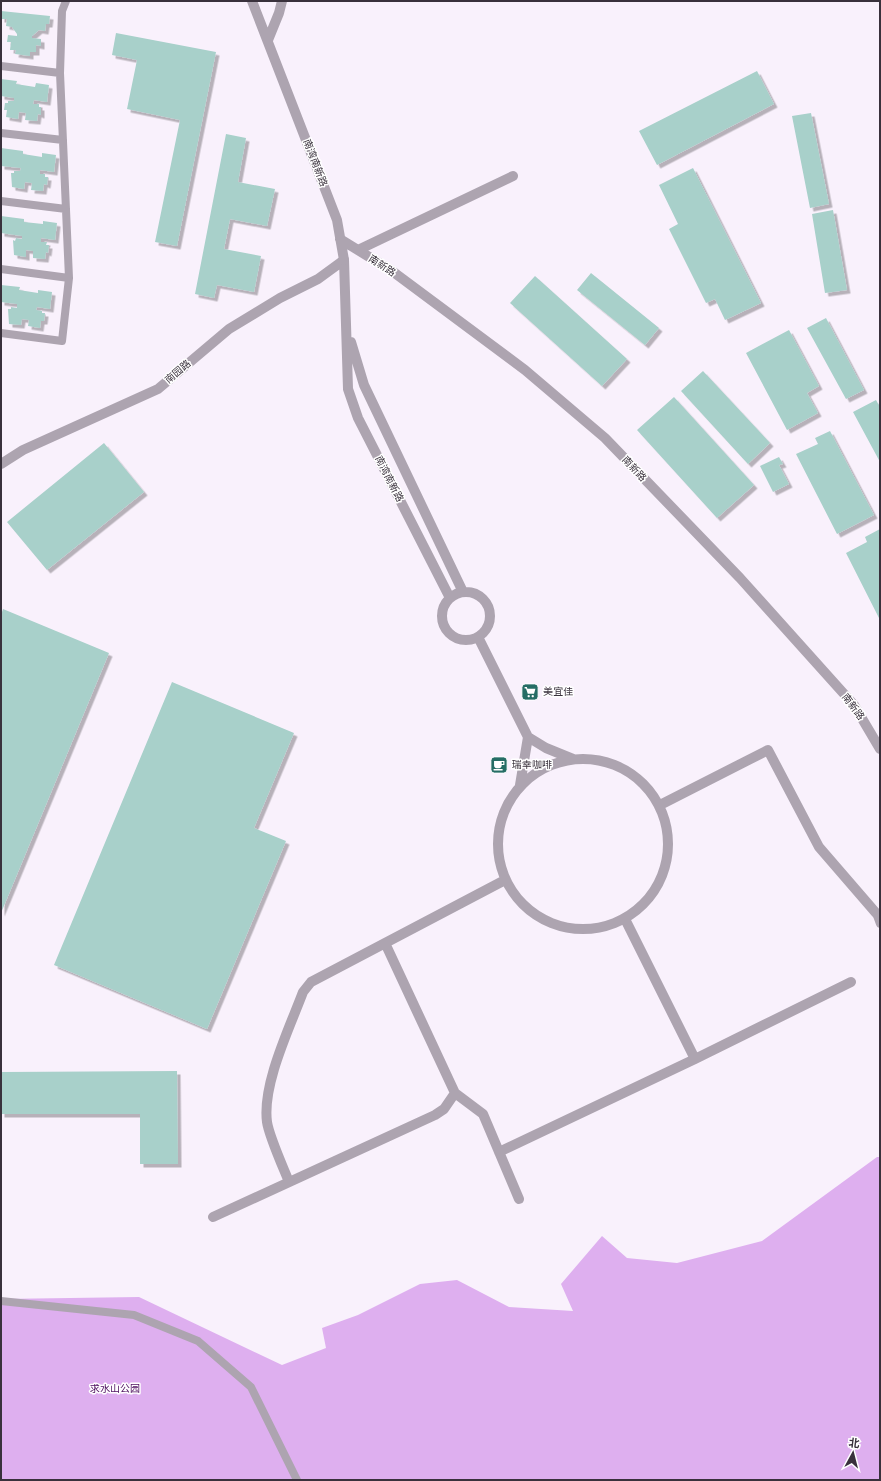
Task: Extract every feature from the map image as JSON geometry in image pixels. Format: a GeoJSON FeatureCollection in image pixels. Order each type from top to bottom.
{"type":"FeatureCollection","features":[{"type":"Feature","properties":{"kind":"street","name":"南湾南新路"},"geometry":{"type":"LineString","coordinates":[[252,1],[337,220],[344,260],[348,389],[358,418],[450,598]]}},
{"type":"Feature","properties":{"kind":"street"},"geometry":{"type":"LineString","coordinates":[[268,40],[279,13],[282,1]]}},
{"type":"Feature","properties":{"kind":"street"},"geometry":{"type":"LineString","coordinates":[[358,250],[513,176]]}},
{"type":"Feature","properties":{"kind":"street","name":"南新路"},"geometry":{"type":"LineString","coordinates":[[340,239],[392,271],[525,370],[604,438],[740,578],[854,705],[880,749]]}},
{"type":"Feature","properties":{"kind":"street","name":"南园路"},"geometry":{"type":"LineString","coordinates":[[1,464],[23,450],[158,389],[229,329],[280,298],[318,279],[344,260]]}},
{"type":"Feature","properties":{"kind":"street","name":"南湾南新路"},"geometry":{"type":"LineString","coordinates":[[347,331],[364,385],[463,592]]}},
{"type":"Feature","properties":{"kind":"street"},"geometry":{"type":"LineString","coordinates":[[463,592],[477,595],[488,606],[490,620],[484,632],[478,637],[462,640],[448,633],[443,625],[442,611],[450,598],[463,592]]}},
{"type":"Feature","properties":{"kind":"street"},"geometry":{"type":"LineString","coordinates":[[478,637],[528,738],[546,748],[574,759]]}},
{"type":"Feature","properties":{"kind":"street"},"geometry":{"type":"LineString","coordinates":[[520,785],[528,738]]}},
{"type":"Feature","properties":{"kind":"street"},"geometry":{"type":"LineString","coordinates":[[660,805],[768,750],[818,847],[876,913]]}},
{"type":"Feature","properties":{"kind":"street"},"geometry":{"type":"LineString","coordinates":[[574,759],[596,759],[621,767],[644,784],[660,805],[668,833],[669,848],[664,870],[656,889],[646,902],[625,919],[594,928],[580,929],[554,924],[528,910],[514,895],[506,880],[498,854],[498,830],[504,809],[520,785],[544,768],[561,761],[574,759]]}},
{"type":"Feature","properties":{"kind":"street"},"geometry":{"type":"LineString","coordinates":[[289,1182],[267,1122],[267,1099],[276,1066],[303,992],[311,982],[506,880]]}},
{"type":"Feature","properties":{"kind":"street"},"geometry":{"type":"LineString","coordinates":[[625,919],[695,1059]]}},
{"type":"Feature","properties":{"kind":"street"},"geometry":{"type":"LineString","coordinates":[[385,943],[455,1093],[483,1114],[519,1198]]}},
{"type":"Feature","properties":{"kind":"street"},"geometry":{"type":"LineString","coordinates":[[499,1152],[695,1059],[851,982]]}},
{"type":"Feature","properties":{"kind":"street"},"geometry":{"type":"LineString","coordinates":[[213,1217],[436,1115],[444,1109],[455,1093]]}},
{"type":"Feature","properties":{"kind":"lane"},"geometry":{"type":"LineString","coordinates":[[1,333],[62,341],[70,278],[60,73],[62,11],[66,1]]}},
{"type":"Feature","properties":{"kind":"lane"},"geometry":{"type":"LineString","coordinates":[[1,66],[60,73]]}},
{"type":"Feature","properties":{"kind":"lane"},"geometry":{"type":"LineString","coordinates":[[1,133],[63,140]]}},
{"type":"Feature","properties":{"kind":"lane"},"geometry":{"type":"LineString","coordinates":[[1,201],[66,209]]}},
{"type":"Feature","properties":{"kind":"lane"},"geometry":{"type":"LineString","coordinates":[[1,269],[70,278]]}},
{"type":"Feature","properties":{"kind":"lane"},"geometry":{"type":"LineString","coordinates":[[876,913],[880,924]]}},
{"type":"Feature","properties":{"kind":"lane"},"geometry":{"type":"LineString","coordinates":[[1,1301],[134,1314],[198,1341],[251,1387],[297,1480]]}},
{"type":"Feature","properties":{"kind":"green space","name":"求水山公园"},"geometry":{"type":"Polygon","coordinates":[[[877,1157],[880,1157],[880,1480],[1,1480],[1,1299],[139,1297],[282,1365],[326,1348],[322,1328],[358,1315],[420,1284],[457,1280],[509,1307],[573,1311],[561,1284],[602,1236],[627,1258],[677,1263],[762,1241],[877,1157]]]}},
{"type":"Feature","properties":{"kind":"building"},"geometry":{"type":"Polygon","coordinates":[[[1,11],[50,16],[49,24],[46,24],[45,31],[39,30],[32,36],[32,38],[41,39],[41,46],[36,45],[36,52],[30,52],[30,56],[15,54],[16,50],[10,50],[11,42],[7,42],[8,35],[17,36],[17,34],[12,27],[6,26],[7,19],[1,19],[1,11]]]}},
{"type":"Feature","properties":{"kind":"building"},"geometry":{"type":"Polygon","coordinates":[[[116,33],[216,52],[177,246],[155,242],[180,120],[127,109],[137,60],[112,55],[116,33]]]}},
{"type":"Feature","properties":{"kind":"building"},"geometry":{"type":"Polygon","coordinates":[[[757,71],[774,104],[657,165],[639,131],[757,71]]]}},
{"type":"Feature","properties":{"kind":"building"},"geometry":{"type":"Polygon","coordinates":[[[1,79],[17,81],[16,84],[35,87],[36,83],[49,85],[47,102],[34,100],[33,104],[39,104],[39,107],[41,107],[41,115],[38,114],[37,121],[25,120],[26,113],[19,112],[18,119],[6,117],[7,110],[4,110],[5,103],[8,103],[8,101],[14,101],[14,98],[1,96],[1,79]]]}},
{"type":"Feature","properties":{"kind":"building"},"geometry":{"type":"Polygon","coordinates":[[[811,113],[829,204],[810,208],[792,116],[811,113]]]}},
{"type":"Feature","properties":{"kind":"building"},"geometry":{"type":"Polygon","coordinates":[[[226,134],[246,138],[238,182],[275,189],[267,226],[230,219],[224,249],[261,256],[254,292],[217,285],[214,298],[195,294],[226,134]]]}},
{"type":"Feature","properties":{"kind":"building"},"geometry":{"type":"Polygon","coordinates":[[[1,148],[23,151],[23,154],[42,157],[42,153],[56,155],[54,172],[40,170],[40,174],[45,174],[45,177],[48,177],[47,185],[44,184],[43,191],[31,190],[32,183],[25,182],[24,189],[12,187],[11,173],[14,173],[14,171],[20,171],[21,168],[1,166],[1,148]]]}},
{"type":"Feature","properties":{"kind":"building"},"geometry":{"type":"Polygon","coordinates":[[[693,168],[761,303],[725,320],[715,299],[706,303],[669,229],[678,224],[659,185],[693,168]]]}},
{"type":"Feature","properties":{"kind":"building"},"geometry":{"type":"Polygon","coordinates":[[[833,210],[847,290],[825,293],[812,214],[833,210]]]}},
{"type":"Feature","properties":{"kind":"building"},"geometry":{"type":"Polygon","coordinates":[[[1,216],[24,219],[24,222],[43,224],[43,221],[57,223],[55,240],[41,238],[41,242],[47,242],[46,245],[49,245],[48,253],[46,252],[45,259],[33,258],[33,251],[26,250],[26,257],[14,255],[13,240],[15,241],[16,238],[22,239],[22,236],[1,233],[1,216]]]}},
{"type":"Feature","properties":{"kind":"building"},"geometry":{"type":"Polygon","coordinates":[[[591,273],[659,328],[645,345],[577,290],[591,273]]]}},
{"type":"Feature","properties":{"kind":"building"},"geometry":{"type":"Polygon","coordinates":[[[535,276],[627,359],[602,386],[510,303],[535,276]]]}},
{"type":"Feature","properties":{"kind":"building"},"geometry":{"type":"Polygon","coordinates":[[[1,285],[20,287],[19,290],[38,293],[38,290],[52,292],[50,309],[37,307],[36,310],[45,313],[44,321],[41,321],[40,328],[28,326],[29,320],[22,319],[21,325],[9,324],[8,309],[11,309],[11,307],[17,308],[17,304],[1,302],[1,285]]]}},
{"type":"Feature","properties":{"kind":"building"},"geometry":{"type":"Polygon","coordinates":[[[826,318],[864,390],[846,399],[807,328],[826,318]]]}},
{"type":"Feature","properties":{"kind":"building"},"geometry":{"type":"Polygon","coordinates":[[[789,330],[819,386],[807,393],[818,413],[787,430],[746,353],[789,330]]]}},
{"type":"Feature","properties":{"kind":"building"},"geometry":{"type":"Polygon","coordinates":[[[703,371],[770,443],[748,464],[681,391],[703,371]]]}},
{"type":"Feature","properties":{"kind":"building"},"geometry":{"type":"Polygon","coordinates":[[[674,397],[754,485],[717,518],[637,430],[674,397]]]}},
{"type":"Feature","properties":{"kind":"building"},"geometry":{"type":"Polygon","coordinates":[[[876,400],[880,407],[880,462],[853,412],[876,400]]]}},
{"type":"Feature","properties":{"kind":"building"},"geometry":{"type":"Polygon","coordinates":[[[830,431],[874,515],[837,534],[796,454],[818,444],[815,438],[830,431]]]}},
{"type":"Feature","properties":{"kind":"building"},"geometry":{"type":"Polygon","coordinates":[[[104,443],[144,492],[47,570],[7,522],[104,443]]]}},
{"type":"Feature","properties":{"kind":"building"},"geometry":{"type":"Polygon","coordinates":[[[779,457],[783,464],[779,465],[789,484],[773,492],[760,466],[779,457]]]}},
{"type":"Feature","properties":{"kind":"building"},"geometry":{"type":"Polygon","coordinates":[[[880,529],[880,620],[846,553],[867,542],[865,537],[880,529]]]}},
{"type":"Feature","properties":{"kind":"building"},"geometry":{"type":"Polygon","coordinates":[[[3,609],[109,653],[1,913],[1,615],[3,609]]]}},
{"type":"Feature","properties":{"kind":"building"},"geometry":{"type":"Polygon","coordinates":[[[172,682],[294,733],[254,828],[286,841],[207,1029],[54,965],[172,682]]]}},
{"type":"Feature","properties":{"kind":"building"},"geometry":{"type":"Polygon","coordinates":[[[177,1071],[178,1164],[140,1164],[140,1114],[1,1114],[1,1072],[177,1071]]]}},
{"type":"Feature","properties":{"kind":"place","name":"美宜佳"},"geometry":{"type":"Point","coordinates":[530,692]}},
{"type":"Feature","properties":{"kind":"place","name":"瑞幸咖啡"},"geometry":{"type":"Point","coordinates":[499,765]}}]}
